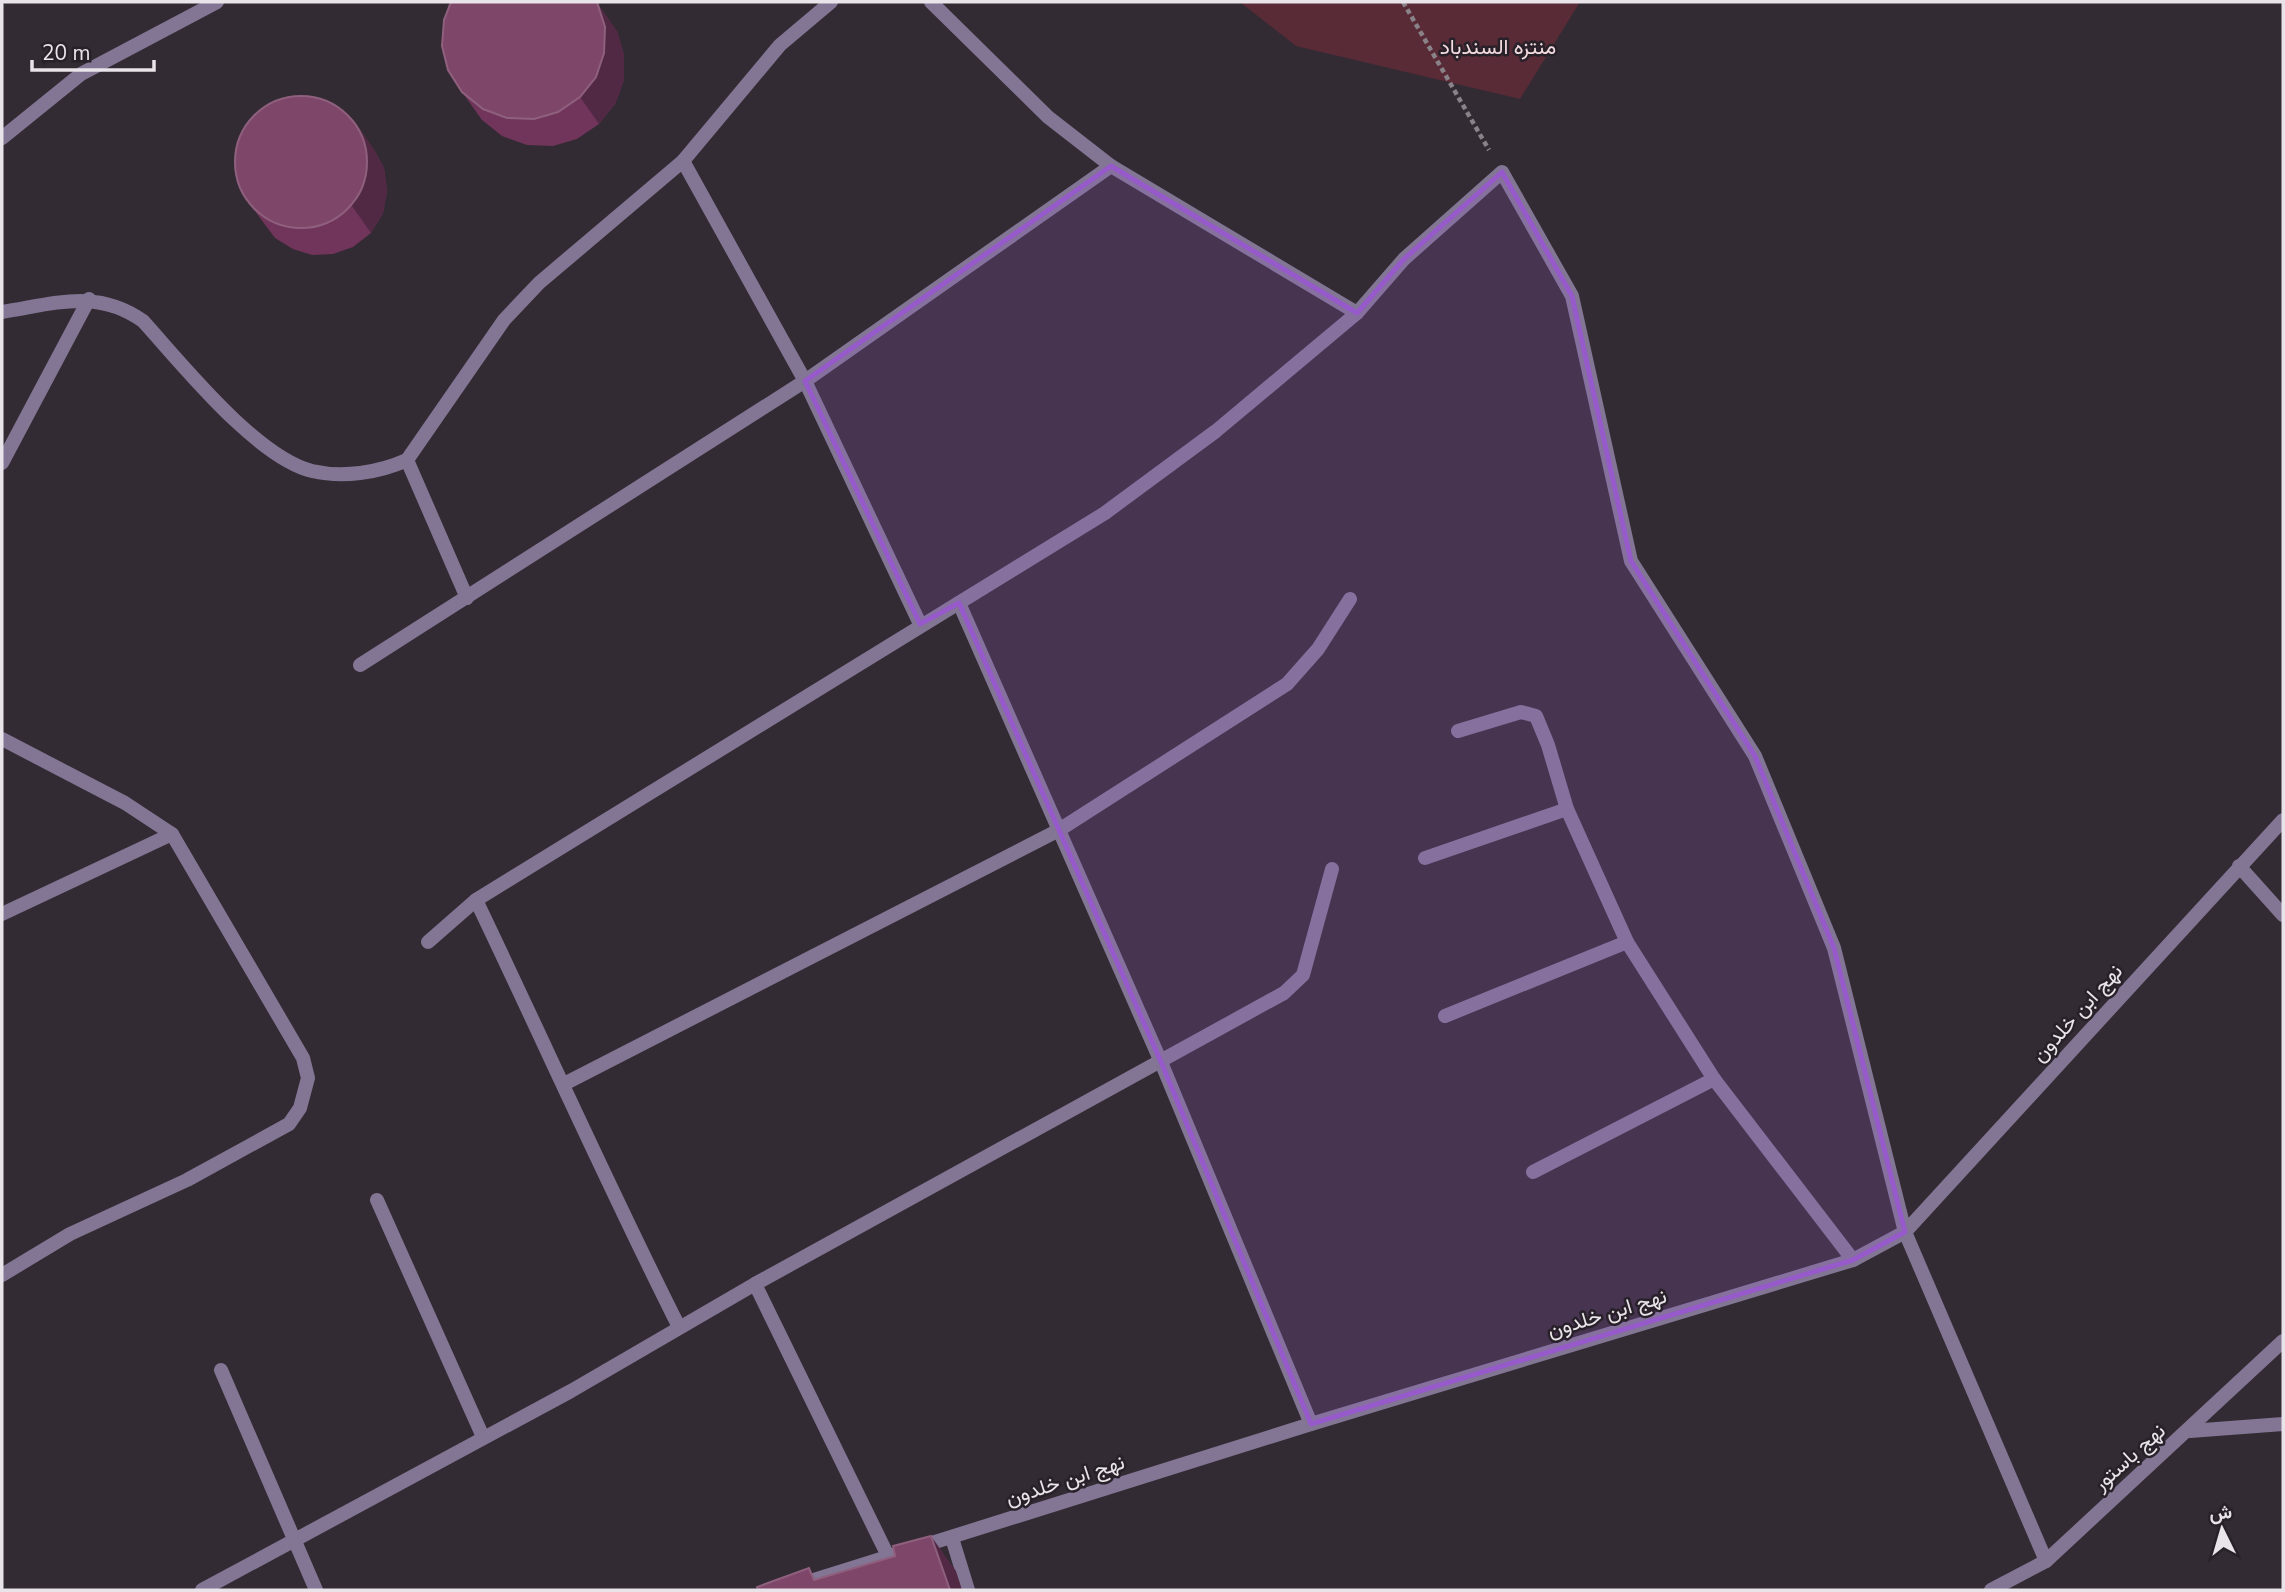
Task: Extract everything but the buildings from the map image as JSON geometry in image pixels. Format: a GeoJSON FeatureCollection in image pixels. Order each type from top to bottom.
{"type":"FeatureCollection","features":[{"type":"Feature","properties":{"kind":"street"},"geometry":{"type":"LineString","coordinates":[[2,138],[81,74],[217,2]]}},
{"type":"Feature","properties":{"kind":"street"},"geometry":{"type":"LineString","coordinates":[[2,312],[89,299],[127,310],[143,321],[230,417],[271,449],[309,470],[362,473],[387,469],[407,460],[504,320],[539,283],[683,161],[780,45],[831,2]]}},
{"type":"Feature","properties":{"kind":"street"},"geometry":{"type":"LineString","coordinates":[[931,2],[1048,117],[1111,166],[1357,313]]}},
{"type":"Feature","properties":{"kind":"street"},"geometry":{"type":"LineString","coordinates":[[683,161],[805,381],[920,624]]}},
{"type":"Feature","properties":{"kind":"street"},"geometry":{"type":"LineString","coordinates":[[360,665],[805,381],[1111,166]]}},
{"type":"Feature","properties":{"kind":"street"},"geometry":{"type":"LineString","coordinates":[[428,942],[475,900],[920,624],[1105,513],[1216,430],[1357,313],[1404,259],[1502,172],[1572,296],[1631,561],[1755,756],[1834,948],[1905,1232],[2046,1560]]}},
{"type":"Feature","properties":{"kind":"street"},"geometry":{"type":"LineString","coordinates":[[2,463],[89,299]]}},
{"type":"Feature","properties":{"kind":"street"},"geometry":{"type":"LineString","coordinates":[[407,460],[467,598]]}},
{"type":"Feature","properties":{"kind":"street"},"geometry":{"type":"LineString","coordinates":[[564,1084],[1059,830],[1196,745],[1287,684],[1318,649],[1350,599]]}},
{"type":"Feature","properties":{"kind":"street"},"geometry":{"type":"LineString","coordinates":[[959,603],[1161,1062],[1311,1424]]}},
{"type":"Feature","properties":{"kind":"street"},"geometry":{"type":"LineString","coordinates":[[1458,731],[1521,712],[1536,716],[1548,745],[1567,808],[1627,942],[1714,1079],[1853,1260]]}},
{"type":"Feature","properties":{"kind":"street"},"geometry":{"type":"LineString","coordinates":[[2,738],[125,803],[172,834],[303,1058],[309,1078],[300,1108],[289,1124],[187,1180],[69,1234],[2,1275]]}},
{"type":"Feature","properties":{"kind":"street"},"geometry":{"type":"LineString","coordinates":[[1425,858],[1567,808]]}},
{"type":"Feature","properties":{"kind":"street","name":"نهج ابن خلدون"},"geometry":{"type":"LineString","coordinates":[[782,1590],[1311,1424],[1853,1260],[1905,1232],[2283,820]]}},
{"type":"Feature","properties":{"kind":"street"},"geometry":{"type":"LineString","coordinates":[[2,914],[172,834]]}},
{"type":"Feature","properties":{"kind":"street"},"geometry":{"type":"LineString","coordinates":[[2239,866],[2283,915]]}},
{"type":"Feature","properties":{"kind":"street"},"geometry":{"type":"LineString","coordinates":[[202,1590],[571,1391],[755,1284],[1161,1062],[1297,983],[1310,954],[1332,869]]}},
{"type":"Feature","properties":{"kind":"street"},"geometry":{"type":"LineString","coordinates":[[475,900],[679,1327]]}},
{"type":"Feature","properties":{"kind":"street"},"geometry":{"type":"LineString","coordinates":[[1445,1016],[1627,942]]}},
{"type":"Feature","properties":{"kind":"street"},"geometry":{"type":"LineString","coordinates":[[1533,1172],[1714,1079]]}},
{"type":"Feature","properties":{"kind":"street"},"geometry":{"type":"LineString","coordinates":[[377,1200],[483,1437]]}},
{"type":"Feature","properties":{"kind":"street"},"geometry":{"type":"LineString","coordinates":[[755,1284],[888,1556]]}},
{"type":"Feature","properties":{"kind":"street","name":"نهج باستور"},"geometry":{"type":"LineString","coordinates":[[1991,1590],[2046,1560],[2190,1431],[2283,1341]]}},
{"type":"Feature","properties":{"kind":"street"},"geometry":{"type":"LineString","coordinates":[[221,1370],[316,1590]]}},
{"type":"Feature","properties":{"kind":"street"},"geometry":{"type":"LineString","coordinates":[[2190,1431],[2283,1424]]}},
{"type":"Feature","properties":{"kind":"street"},"geometry":{"type":"LineString","coordinates":[[952,1538],[968,1590]]}},
{"type":"Feature","properties":{"kind":"path"},"geometry":{"type":"LineString","coordinates":[[1403,2],[1502,172]]}},
{"type":"Feature","properties":{"kind":"highlighted area"},"geometry":{"type":"Polygon","coordinates":[[[1111,166],[1357,313],[1404,259],[1502,172],[1572,296],[1631,561],[1755,756],[1834,948],[1905,1232],[1853,1260],[1311,1424],[1161,1062],[959,603],[920,624],[805,381],[1111,166]]]}},
{"type":"Feature","properties":{"kind":"green space","name":"منتزه السندباد"},"geometry":{"type":"Polygon","coordinates":[[[1240,2],[1580,2],[1520,99],[1296,46],[1240,2]]]}}]}
